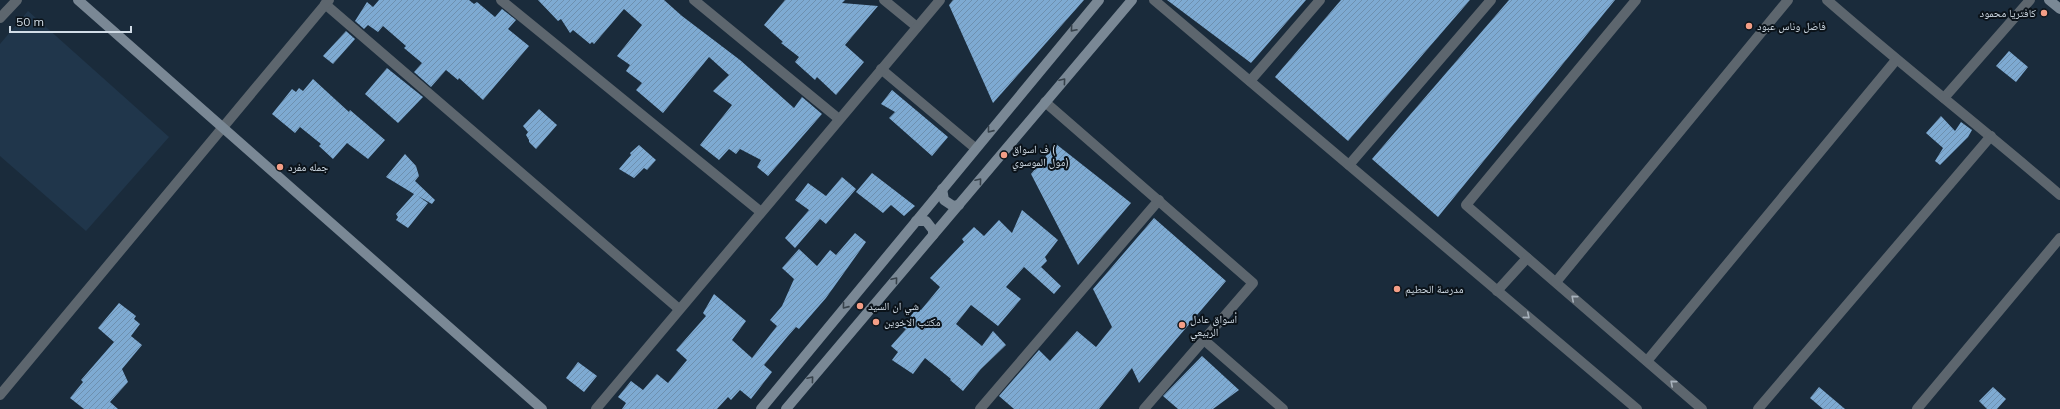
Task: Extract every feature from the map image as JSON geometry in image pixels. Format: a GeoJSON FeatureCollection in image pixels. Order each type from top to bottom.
{"type":"FeatureCollection","features":[{"type":"Feature","properties":{"kind":"street"},"geometry":{"type":"LineString","coordinates":[[0,18],[17,0]]}},
{"type":"Feature","properties":{"kind":"street"},"geometry":{"type":"LineString","coordinates":[[78,0],[542,409]]}},
{"type":"Feature","properties":{"kind":"street"},"geometry":{"type":"LineString","coordinates":[[501,0],[761,212]]}},
{"type":"Feature","properties":{"kind":"street"},"geometry":{"type":"LineString","coordinates":[[694,0],[839,119]]}},
{"type":"Feature","properties":{"kind":"street"},"geometry":{"type":"LineString","coordinates":[[884,0],[917,27]]}},
{"type":"Feature","properties":{"kind":"street"},"geometry":{"type":"LineString","coordinates":[[596,409],[940,0]]}},
{"type":"Feature","properties":{"kind":"street"},"geometry":{"type":"LineString","coordinates":[[761,409],[975,148],[1099,0]]}},
{"type":"Feature","properties":{"kind":"street"},"geometry":{"type":"LineString","coordinates":[[786,409],[1132,0]]}},
{"type":"Feature","properties":{"kind":"street"},"geometry":{"type":"LineString","coordinates":[[1154,0],[1637,409]]}},
{"type":"Feature","properties":{"kind":"street"},"geometry":{"type":"LineString","coordinates":[[1250,81],[1320,0]]}},
{"type":"Feature","properties":{"kind":"street"},"geometry":{"type":"LineString","coordinates":[[1349,165],[1491,0]]}},
{"type":"Feature","properties":{"kind":"street"},"geometry":{"type":"LineString","coordinates":[[1636,0],[1466,204],[1702,409]]}},
{"type":"Feature","properties":{"kind":"street"},"geometry":{"type":"LineString","coordinates":[[1556,282],[1788,0]]}},
{"type":"Feature","properties":{"kind":"street"},"geometry":{"type":"LineString","coordinates":[[1827,0],[1896,60],[1991,136],[2060,195]]}},
{"type":"Feature","properties":{"kind":"street"},"geometry":{"type":"LineString","coordinates":[[1944,98],[2030,0]]}},
{"type":"Feature","properties":{"kind":"street"},"geometry":{"type":"LineString","coordinates":[[2049,0],[2060,10]]}},
{"type":"Feature","properties":{"kind":"street"},"geometry":{"type":"LineString","coordinates":[[0,395],[224,128],[327,2],[679,309]]}},
{"type":"Feature","properties":{"kind":"street"},"geometry":{"type":"LineString","coordinates":[[1647,361],[1896,60]]}},
{"type":"Feature","properties":{"kind":"street"},"geometry":{"type":"LineString","coordinates":[[881,69],[975,148]]}},
{"type":"Feature","properties":{"kind":"street"},"geometry":{"type":"LineString","coordinates":[[1045,102],[1253,283],[1144,409]]}},
{"type":"Feature","properties":{"kind":"street"},"geometry":{"type":"LineString","coordinates":[[1758,409],[1991,136]]}},
{"type":"Feature","properties":{"kind":"street"},"geometry":{"type":"LineString","coordinates":[[942,189],[944,200],[953,206],[959,205]]}},
{"type":"Feature","properties":{"kind":"street"},"geometry":{"type":"LineString","coordinates":[[980,409],[1159,200]]}},
{"type":"Feature","properties":{"kind":"street"},"geometry":{"type":"LineString","coordinates":[[916,220],[926,221],[933,230],[933,236]]}},
{"type":"Feature","properties":{"kind":"street"},"geometry":{"type":"LineString","coordinates":[[1917,409],[2060,238]]}},
{"type":"Feature","properties":{"kind":"street"},"geometry":{"type":"LineString","coordinates":[[1497,290],[1527,258]]}},
{"type":"Feature","properties":{"kind":"street"},"geometry":{"type":"LineString","coordinates":[[1204,340],[1283,409]]}},
{"type":"Feature","properties":{"kind":"shaded area"},"geometry":{"type":"Polygon","coordinates":[[[28,11],[169,137],[86,231],[0,156],[0,44],[28,11]]]}},
{"type":"Feature","properties":{"kind":"building"},"geometry":{"type":"Polygon","coordinates":[[[379,0],[469,0],[474,4],[477,2],[495,17],[502,9],[516,20],[508,29],[529,46],[483,100],[459,78],[458,80],[446,70],[431,87],[414,72],[422,63],[404,48],[406,46],[383,26],[378,32],[368,25],[364,29],[355,21],[367,2],[373,7],[379,0]]]}},
{"type":"Feature","properties":{"kind":"building"},"geometry":{"type":"Polygon","coordinates":[[[538,0],[664,0],[682,16],[740,60],[794,108],[802,97],[822,114],[768,176],[757,167],[761,160],[740,149],[736,154],[729,149],[719,160],[700,145],[732,105],[713,91],[729,75],[709,57],[663,113],[636,90],[642,83],[626,71],[630,65],[617,56],[642,25],[624,9],[594,44],[592,42],[590,44],[573,30],[570,33],[561,19],[558,21],[538,0]]]}},
{"type":"Feature","properties":{"kind":"building"},"geometry":{"type":"Polygon","coordinates":[[[785,0],[845,0],[842,3],[878,6],[845,45],[864,62],[836,95],[817,77],[815,80],[795,62],[799,57],[781,43],[783,42],[764,25],[785,0]]]}},
{"type":"Feature","properties":{"kind":"building"},"geometry":{"type":"Polygon","coordinates":[[[953,0],[1084,0],[993,103],[949,5],[953,0]]]}},
{"type":"Feature","properties":{"kind":"building"},"geometry":{"type":"Polygon","coordinates":[[[1167,0],[1306,0],[1251,63],[1167,0]]]}},
{"type":"Feature","properties":{"kind":"building"},"geometry":{"type":"Polygon","coordinates":[[[1341,0],[1470,0],[1348,141],[1275,77],[1341,0]]]}},
{"type":"Feature","properties":{"kind":"building"},"geometry":{"type":"Polygon","coordinates":[[[1509,0],[1615,0],[1438,217],[1372,159],[1509,0]]]}},
{"type":"Feature","properties":{"kind":"building"},"geometry":{"type":"Polygon","coordinates":[[[346,31],[355,39],[333,64],[323,56],[346,31]]]}},
{"type":"Feature","properties":{"kind":"building"},"geometry":{"type":"Polygon","coordinates":[[[2009,51],[2028,67],[2016,82],[1996,66],[2009,51]]]}},
{"type":"Feature","properties":{"kind":"building"},"geometry":{"type":"Polygon","coordinates":[[[387,68],[423,97],[398,123],[365,94],[387,68]]]}},
{"type":"Feature","properties":{"kind":"building"},"geometry":{"type":"Polygon","coordinates":[[[313,79],[349,112],[350,110],[385,140],[368,159],[347,143],[333,159],[319,146],[321,144],[300,127],[295,133],[272,114],[292,89],[296,92],[299,88],[303,91],[313,79]]]}},
{"type":"Feature","properties":{"kind":"building"},"geometry":{"type":"Polygon","coordinates":[[[892,90],[948,137],[932,156],[889,118],[895,112],[881,104],[892,90]]]}},
{"type":"Feature","properties":{"kind":"building"},"geometry":{"type":"Polygon","coordinates":[[[539,109],[557,125],[536,149],[529,142],[526,135],[528,132],[523,126],[539,109]]]}},
{"type":"Feature","properties":{"kind":"building"},"geometry":{"type":"Polygon","coordinates":[[[1941,116],[1955,131],[1961,122],[1972,130],[1968,137],[1940,165],[1935,161],[1943,148],[1926,133],[1941,116]]]}},
{"type":"Feature","properties":{"kind":"building"},"geometry":{"type":"Polygon","coordinates":[[[1056,144],[1131,203],[1078,265],[1031,174],[1056,144]]]}},
{"type":"Feature","properties":{"kind":"building"},"geometry":{"type":"Polygon","coordinates":[[[639,145],[656,160],[647,170],[644,168],[634,178],[619,169],[631,155],[630,153],[639,145]]]}},
{"type":"Feature","properties":{"kind":"building"},"geometry":{"type":"Polygon","coordinates":[[[405,154],[416,166],[419,176],[415,181],[435,200],[432,204],[418,196],[428,203],[408,228],[396,220],[398,217],[396,214],[414,194],[386,177],[405,154]]]}},
{"type":"Feature","properties":{"kind":"building"},"geometry":{"type":"Polygon","coordinates":[[[872,173],[915,206],[904,216],[891,205],[883,213],[856,192],[872,173]]]}},
{"type":"Feature","properties":{"kind":"building"},"geometry":{"type":"Polygon","coordinates":[[[842,177],[856,189],[826,224],[820,219],[795,248],[785,238],[809,210],[795,200],[808,183],[826,196],[842,177]]]}},
{"type":"Feature","properties":{"kind":"building"},"geometry":{"type":"Polygon","coordinates":[[[1022,210],[1058,240],[1045,257],[1047,261],[1041,267],[1061,286],[1054,294],[1024,267],[1006,287],[1021,299],[998,326],[971,305],[956,324],[982,346],[993,331],[1006,345],[981,369],[963,391],[925,358],[913,374],[892,360],[898,352],[891,346],[906,329],[902,327],[917,308],[921,310],[940,287],[930,278],[964,242],[962,239],[974,227],[984,236],[999,220],[1012,233],[1022,210]]]}},
{"type":"Feature","properties":{"kind":"building"},"geometry":{"type":"Polygon","coordinates":[[[1154,218],[1226,281],[1139,383],[1132,368],[1099,409],[1014,409],[999,396],[1039,350],[1050,361],[1077,331],[1096,347],[1112,327],[1093,289],[1154,218]]]}},
{"type":"Feature","properties":{"kind":"building"},"geometry":{"type":"Polygon","coordinates":[[[855,233],[866,242],[826,298],[799,329],[796,327],[764,365],[772,372],[751,399],[740,390],[731,400],[728,397],[717,409],[622,409],[626,403],[618,397],[631,381],[643,390],[657,374],[668,383],[687,360],[676,350],[706,316],[703,313],[714,294],[746,321],[732,340],[752,358],[777,326],[770,320],[782,306],[794,279],[782,268],[799,249],[817,266],[830,250],[836,255],[855,233]]]}},
{"type":"Feature","properties":{"kind":"building"},"geometry":{"type":"Polygon","coordinates":[[[119,303],[136,316],[134,319],[140,324],[131,336],[142,345],[122,369],[128,382],[110,402],[118,409],[84,409],[70,398],[83,382],[81,380],[114,342],[98,328],[119,303]]]}},
{"type":"Feature","properties":{"kind":"building"},"geometry":{"type":"Polygon","coordinates":[[[1202,356],[1239,390],[1213,409],[1178,409],[1163,396],[1202,356]]]}},
{"type":"Feature","properties":{"kind":"building"},"geometry":{"type":"Polygon","coordinates":[[[578,362],[597,376],[584,392],[566,378],[578,362]]]}},
{"type":"Feature","properties":{"kind":"building"},"geometry":{"type":"Polygon","coordinates":[[[1819,387],[1845,409],[1823,409],[1810,398],[1819,387]]]}},
{"type":"Feature","properties":{"kind":"building"},"geometry":{"type":"Polygon","coordinates":[[[1993,387],[2006,399],[1997,409],[1987,409],[1979,401],[1993,387]]]}},
{"type":"Feature","properties":{"kind":"place","name":"كافتريا محمود"},"geometry":{"type":"Point","coordinates":[2044,13]}},
{"type":"Feature","properties":{"kind":"place","name":"فاضل وناس عبود"},"geometry":{"type":"Point","coordinates":[1749,26]}},
{"type":"Feature","properties":{"kind":"place","name":"ف اسواق ( مول الموسوي)"},"geometry":{"type":"Point","coordinates":[1004,155]}},
{"type":"Feature","properties":{"kind":"place","name":"جمله مفرد"},"geometry":{"type":"Point","coordinates":[280,167]}},
{"type":"Feature","properties":{"kind":"place","name":"مدرسة الحطيم"},"geometry":{"type":"Point","coordinates":[1397,289]}},
{"type":"Feature","properties":{"kind":"place","name":"شي ان السيد"},"geometry":{"type":"Point","coordinates":[860,306]}},
{"type":"Feature","properties":{"kind":"place","name":"مكتب الاخوين"},"geometry":{"type":"Point","coordinates":[876,322]}},
{"type":"Feature","properties":{"kind":"place","name":"أسواق عادل الربيعي"},"geometry":{"type":"Point","coordinates":[1182,325]}}]}
